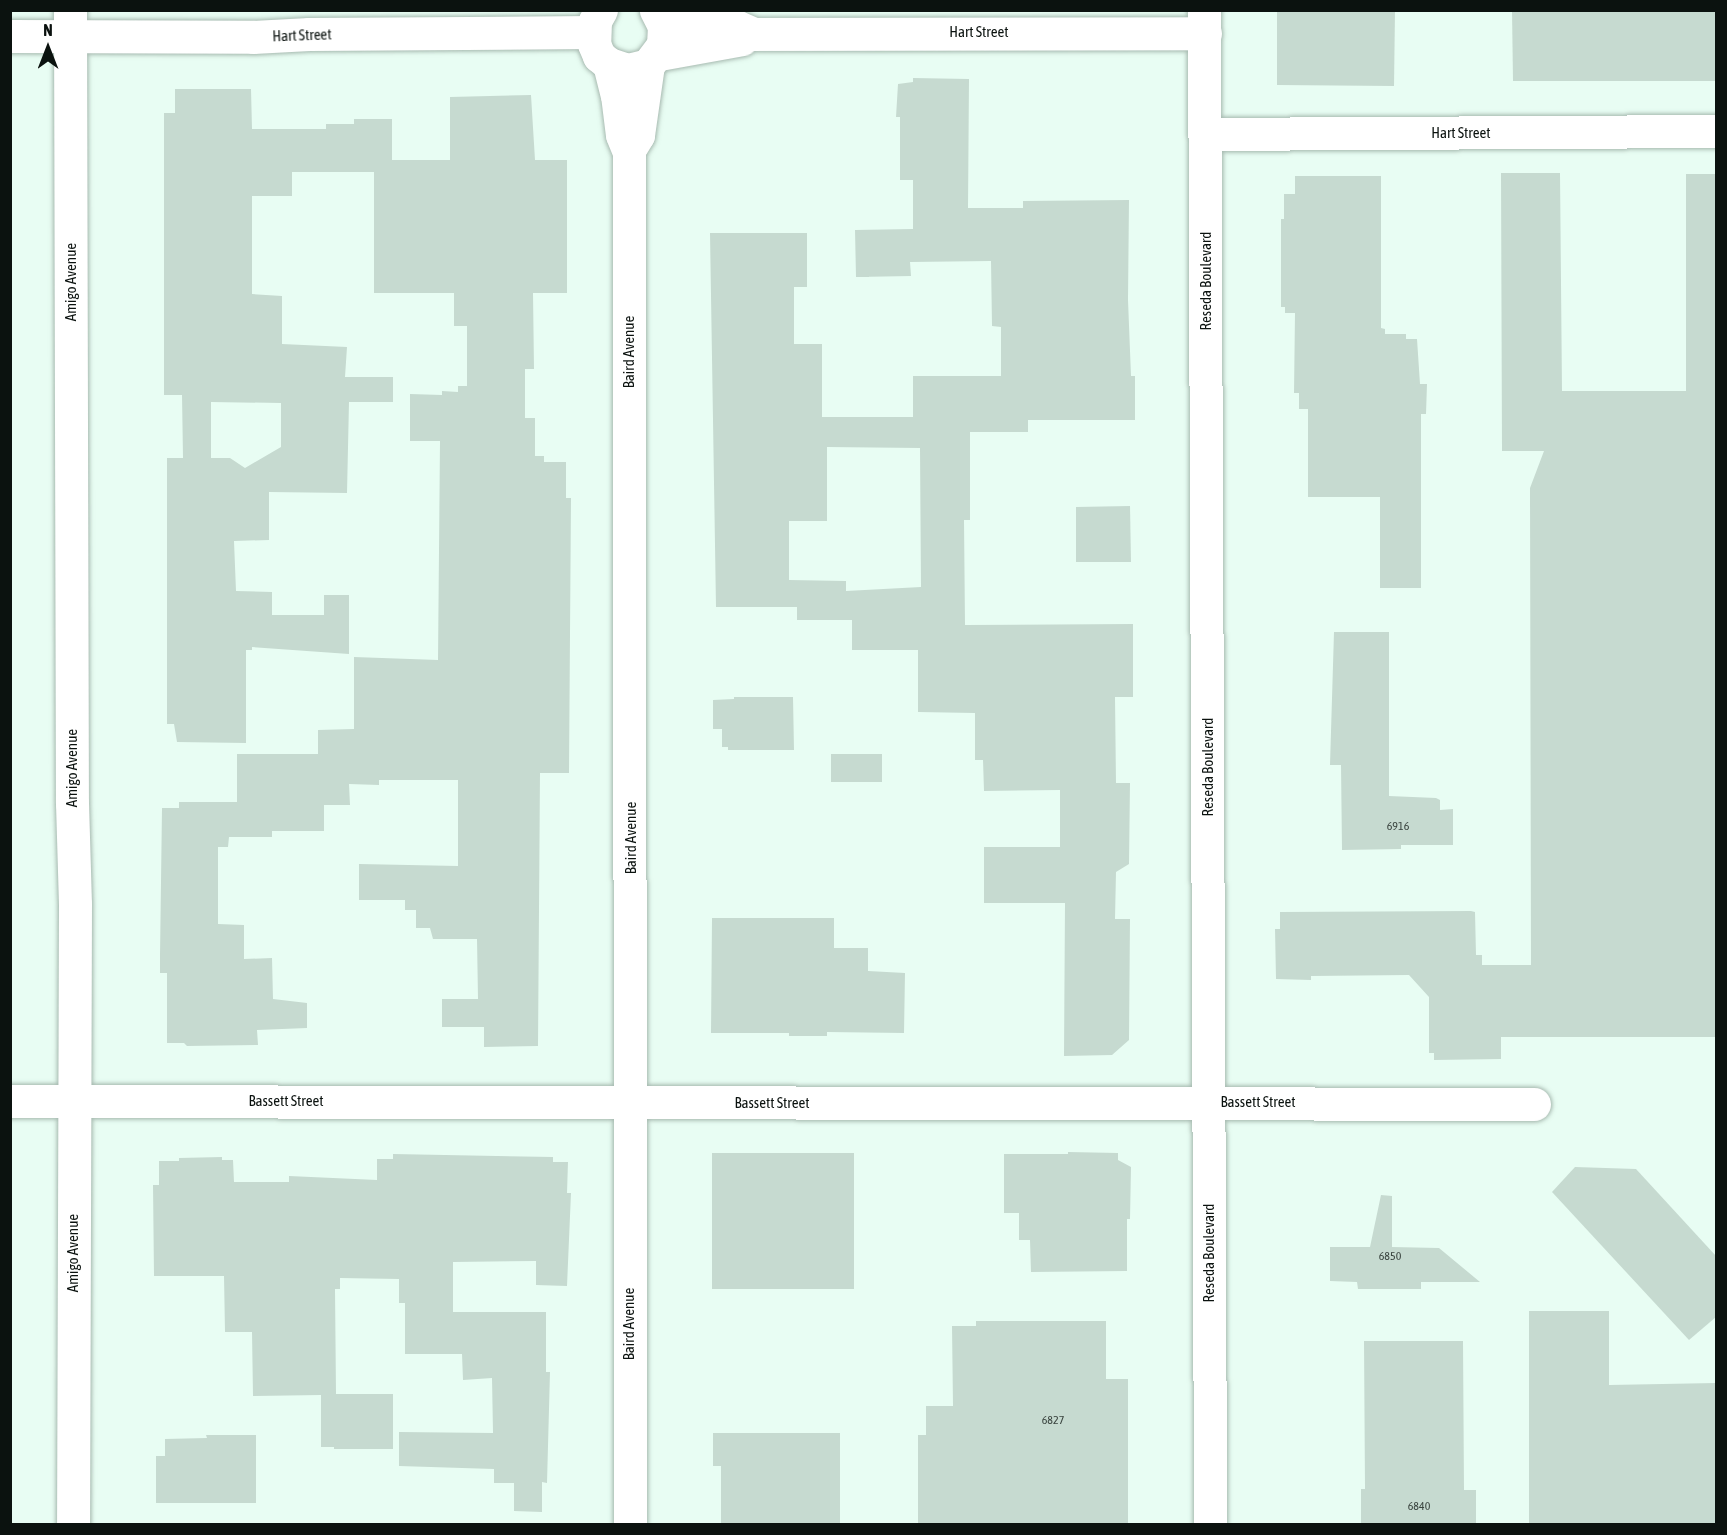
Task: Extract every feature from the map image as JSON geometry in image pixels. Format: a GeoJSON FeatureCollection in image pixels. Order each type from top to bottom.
{"type":"FeatureCollection","features":[{"type":"Feature","properties":{"kind":"street","name":"Hart Street"},"geometry":{"type":"LineString","coordinates":[[658,14],[738,27],[754,34]]}},
{"type":"Feature","properties":{"kind":"street","name":"Baird Avenue"},"geometry":{"type":"LineString","coordinates":[[629,152],[638,135],[654,59],[665,35],[658,14]]}},
{"type":"Feature","properties":{"kind":"street","name":"Hart Street"},"geometry":{"type":"LineString","coordinates":[[10,36],[70,23],[597,21]]}},
{"type":"Feature","properties":{"kind":"street","name":"Baird Avenue"},"geometry":{"type":"LineString","coordinates":[[597,21],[599,56],[609,64],[617,95],[622,135],[629,152],[630,1524]]}},
{"type":"Feature","properties":{"kind":"street","name":"Hart Street"},"geometry":{"type":"LineString","coordinates":[[609,64],[628,70],[685,48],[737,42],[754,34],[1204,22]]}},
{"type":"Feature","properties":{"kind":"street","name":"Reseda Boulevard"},"geometry":{"type":"LineString","coordinates":[[1204,22],[1210,1524]]}},
{"type":"Feature","properties":{"kind":"street","name":"Amigo Avenue"},"geometry":{"type":"LineString","coordinates":[[70,23],[72,803],[75,904],[73,1524]]}},
{"type":"Feature","properties":{"kind":"street","name":"Hart Street"},"geometry":{"type":"LineString","coordinates":[[1206,134],[1716,130]]}},
{"type":"Feature","properties":{"kind":"street","name":"Bassett Street"},"geometry":{"type":"LineString","coordinates":[[10,1101],[1534,1104]]}},
{"type":"Feature","properties":{"kind":"building"},"geometry":{"type":"Polygon","coordinates":[[[1277,10],[1395,11],[1394,86],[1277,85],[1277,10]]]}},
{"type":"Feature","properties":{"kind":"building"},"geometry":{"type":"Polygon","coordinates":[[[1512,10],[1716,10],[1716,81],[1513,81],[1512,10]]]}},
{"type":"Feature","properties":{"kind":"building"},"geometry":{"type":"Polygon","coordinates":[[[913,78],[969,79],[968,208],[1023,208],[1023,201],[1129,200],[1128,300],[1131,376],[1135,376],[1135,420],[1028,420],[1028,432],[970,432],[970,520],[964,520],[965,625],[1133,624],[1133,697],[1115,697],[1116,783],[1130,783],[1129,864],[1116,872],[1115,919],[1130,919],[1129,1040],[1112,1055],[1064,1056],[1065,903],[984,903],[984,847],[1060,847],[1060,790],[984,791],[983,760],[975,760],[975,713],[918,712],[918,650],[852,650],[852,620],[797,620],[797,607],[716,607],[710,233],[807,233],[807,287],[794,287],[794,344],[822,344],[822,417],[913,417],[913,376],[1001,376],[1001,327],[992,326],[991,261],[910,262],[911,276],[856,277],[855,230],[913,229],[913,180],[900,180],[900,117],[896,117],[898,84],[913,82],[913,78]],[[827,447],[827,521],[789,521],[789,580],[846,581],[846,591],[921,587],[920,448],[827,447]]]}},
{"type":"Feature","properties":{"kind":"building"},"geometry":{"type":"Polygon","coordinates":[[[175,89],[251,89],[252,129],[326,129],[326,124],[354,124],[354,119],[392,119],[392,160],[450,160],[450,97],[531,95],[535,160],[567,160],[567,293],[533,293],[534,369],[525,369],[525,418],[535,418],[535,456],[544,456],[544,462],[566,462],[566,498],[571,498],[569,773],[540,773],[538,1046],[484,1047],[484,1027],[442,1027],[442,999],[478,999],[477,939],[433,939],[430,928],[416,928],[416,910],[405,910],[405,900],[359,900],[359,864],[458,866],[458,780],[379,780],[379,785],[349,784],[350,805],[324,805],[324,831],[272,831],[272,837],[229,837],[228,847],[218,847],[218,924],[244,925],[244,959],[272,958],[273,999],[307,1003],[307,1028],[257,1030],[258,1045],[187,1046],[184,1043],[167,1043],[167,973],[160,973],[162,808],[179,808],[179,802],[237,802],[237,754],[318,754],[318,730],[354,729],[354,657],[438,660],[440,441],[410,441],[410,394],[442,395],[442,391],[458,392],[458,386],[467,386],[467,326],[454,326],[454,293],[374,293],[374,172],[292,172],[292,196],[252,196],[252,294],[282,296],[282,344],[347,347],[345,377],[393,377],[393,402],[349,402],[347,493],[269,492],[269,540],[234,541],[236,591],[272,592],[272,615],[324,615],[324,595],[349,595],[349,654],[252,647],[252,650],[246,650],[246,743],[177,742],[174,724],[167,724],[167,458],[183,458],[182,395],[164,395],[164,113],[175,113],[175,89]],[[211,402],[211,458],[230,458],[245,468],[281,447],[281,403],[211,402]]]}},
{"type":"Feature","properties":{"kind":"building"},"geometry":{"type":"Polygon","coordinates":[[[1501,173],[1560,173],[1562,391],[1686,391],[1686,174],[1716,174],[1716,1037],[1501,1037],[1501,1059],[1434,1060],[1434,1053],[1429,1053],[1429,997],[1409,975],[1311,976],[1311,980],[1276,979],[1275,929],[1280,929],[1280,912],[1471,911],[1475,912],[1476,955],[1482,955],[1482,965],[1531,965],[1530,488],[1544,451],[1502,451],[1501,173]]]}},
{"type":"Feature","properties":{"kind":"building"},"geometry":{"type":"Polygon","coordinates":[[[1295,176],[1381,176],[1381,328],[1385,329],[1385,334],[1406,334],[1406,339],[1417,339],[1420,384],[1427,384],[1426,414],[1421,414],[1421,588],[1380,588],[1380,497],[1308,497],[1308,409],[1299,409],[1299,393],[1294,393],[1295,313],[1285,313],[1285,307],[1281,307],[1281,219],[1284,219],[1284,194],[1295,194],[1295,176]]]}},
{"type":"Feature","properties":{"kind":"building"},"geometry":{"type":"Polygon","coordinates":[[[1130,506],[1131,562],[1076,562],[1076,507],[1130,506]]]}},
{"type":"Feature","properties":{"kind":"building"},"geometry":{"type":"Polygon","coordinates":[[[1334,632],[1389,632],[1389,796],[1436,798],[1440,800],[1440,810],[1453,809],[1453,845],[1401,845],[1401,849],[1342,850],[1341,765],[1330,765],[1334,632]]]}},
{"type":"Feature","properties":{"kind":"building"},"geometry":{"type":"Polygon","coordinates":[[[734,697],[793,697],[794,750],[728,750],[728,747],[722,747],[722,729],[713,729],[713,700],[734,699],[734,697]]]}},
{"type":"Feature","properties":{"kind":"building"},"geometry":{"type":"Polygon","coordinates":[[[831,754],[882,754],[882,782],[831,782],[831,754]]]}},
{"type":"Feature","properties":{"kind":"building"},"geometry":{"type":"Polygon","coordinates":[[[712,918],[834,918],[834,948],[868,948],[868,971],[905,973],[904,1033],[827,1032],[827,1036],[789,1036],[789,1033],[711,1033],[712,918]]]}},
{"type":"Feature","properties":{"kind":"building"},"geometry":{"type":"Polygon","coordinates":[[[1068,1152],[1118,1153],[1118,1160],[1131,1167],[1130,1219],[1127,1219],[1127,1271],[1031,1272],[1030,1240],[1019,1240],[1019,1213],[1004,1213],[1004,1154],[1068,1154],[1068,1152]]]}},
{"type":"Feature","properties":{"kind":"building"},"geometry":{"type":"Polygon","coordinates":[[[712,1153],[854,1153],[854,1289],[712,1289],[712,1153]]]}},
{"type":"Feature","properties":{"kind":"building"},"geometry":{"type":"Polygon","coordinates":[[[393,1154],[553,1157],[553,1162],[568,1162],[567,1193],[571,1193],[567,1286],[536,1285],[536,1261],[453,1262],[453,1312],[546,1312],[546,1372],[550,1372],[547,1483],[542,1482],[542,1512],[514,1511],[514,1483],[494,1483],[494,1469],[399,1466],[399,1432],[493,1433],[492,1378],[463,1380],[462,1354],[405,1354],[405,1303],[399,1303],[399,1279],[340,1278],[340,1289],[335,1289],[336,1394],[393,1394],[393,1449],[334,1449],[334,1447],[321,1447],[321,1395],[253,1396],[252,1332],[225,1332],[224,1276],[154,1276],[153,1185],[159,1185],[159,1161],[222,1157],[222,1160],[233,1160],[234,1182],[289,1182],[289,1176],[377,1180],[377,1159],[393,1159],[393,1154]]]}},
{"type":"Feature","properties":{"kind":"building"},"geometry":{"type":"Polygon","coordinates":[[[1575,1167],[1636,1169],[1716,1256],[1716,1317],[1689,1340],[1552,1192],[1575,1167]]]}},
{"type":"Feature","properties":{"kind":"building"},"geometry":{"type":"Polygon","coordinates":[[[1381,1195],[1392,1196],[1392,1247],[1439,1248],[1480,1282],[1421,1282],[1421,1289],[1358,1289],[1357,1282],[1330,1281],[1330,1247],[1370,1247],[1381,1195]]]}},
{"type":"Feature","properties":{"kind":"building"},"geometry":{"type":"Polygon","coordinates":[[[1529,1311],[1609,1311],[1609,1385],[1716,1383],[1716,1524],[1529,1524],[1529,1311]]]}},
{"type":"Feature","properties":{"kind":"building"},"geometry":{"type":"Polygon","coordinates":[[[976,1321],[1106,1321],[1106,1379],[1128,1379],[1128,1524],[918,1524],[918,1435],[926,1435],[926,1406],[953,1406],[952,1326],[976,1326],[976,1321]]]}},
{"type":"Feature","properties":{"kind":"building"},"geometry":{"type":"Polygon","coordinates":[[[1364,1341],[1463,1341],[1464,1490],[1476,1490],[1476,1524],[1361,1524],[1361,1489],[1365,1489],[1364,1341]]]}},
{"type":"Feature","properties":{"kind":"building"},"geometry":{"type":"Polygon","coordinates":[[[713,1433],[840,1433],[840,1524],[721,1524],[721,1466],[713,1466],[713,1433]]]}},
{"type":"Feature","properties":{"kind":"building"},"geometry":{"type":"Polygon","coordinates":[[[206,1435],[256,1435],[256,1503],[156,1503],[156,1456],[165,1456],[165,1439],[207,1438],[206,1435]]]}}]}
